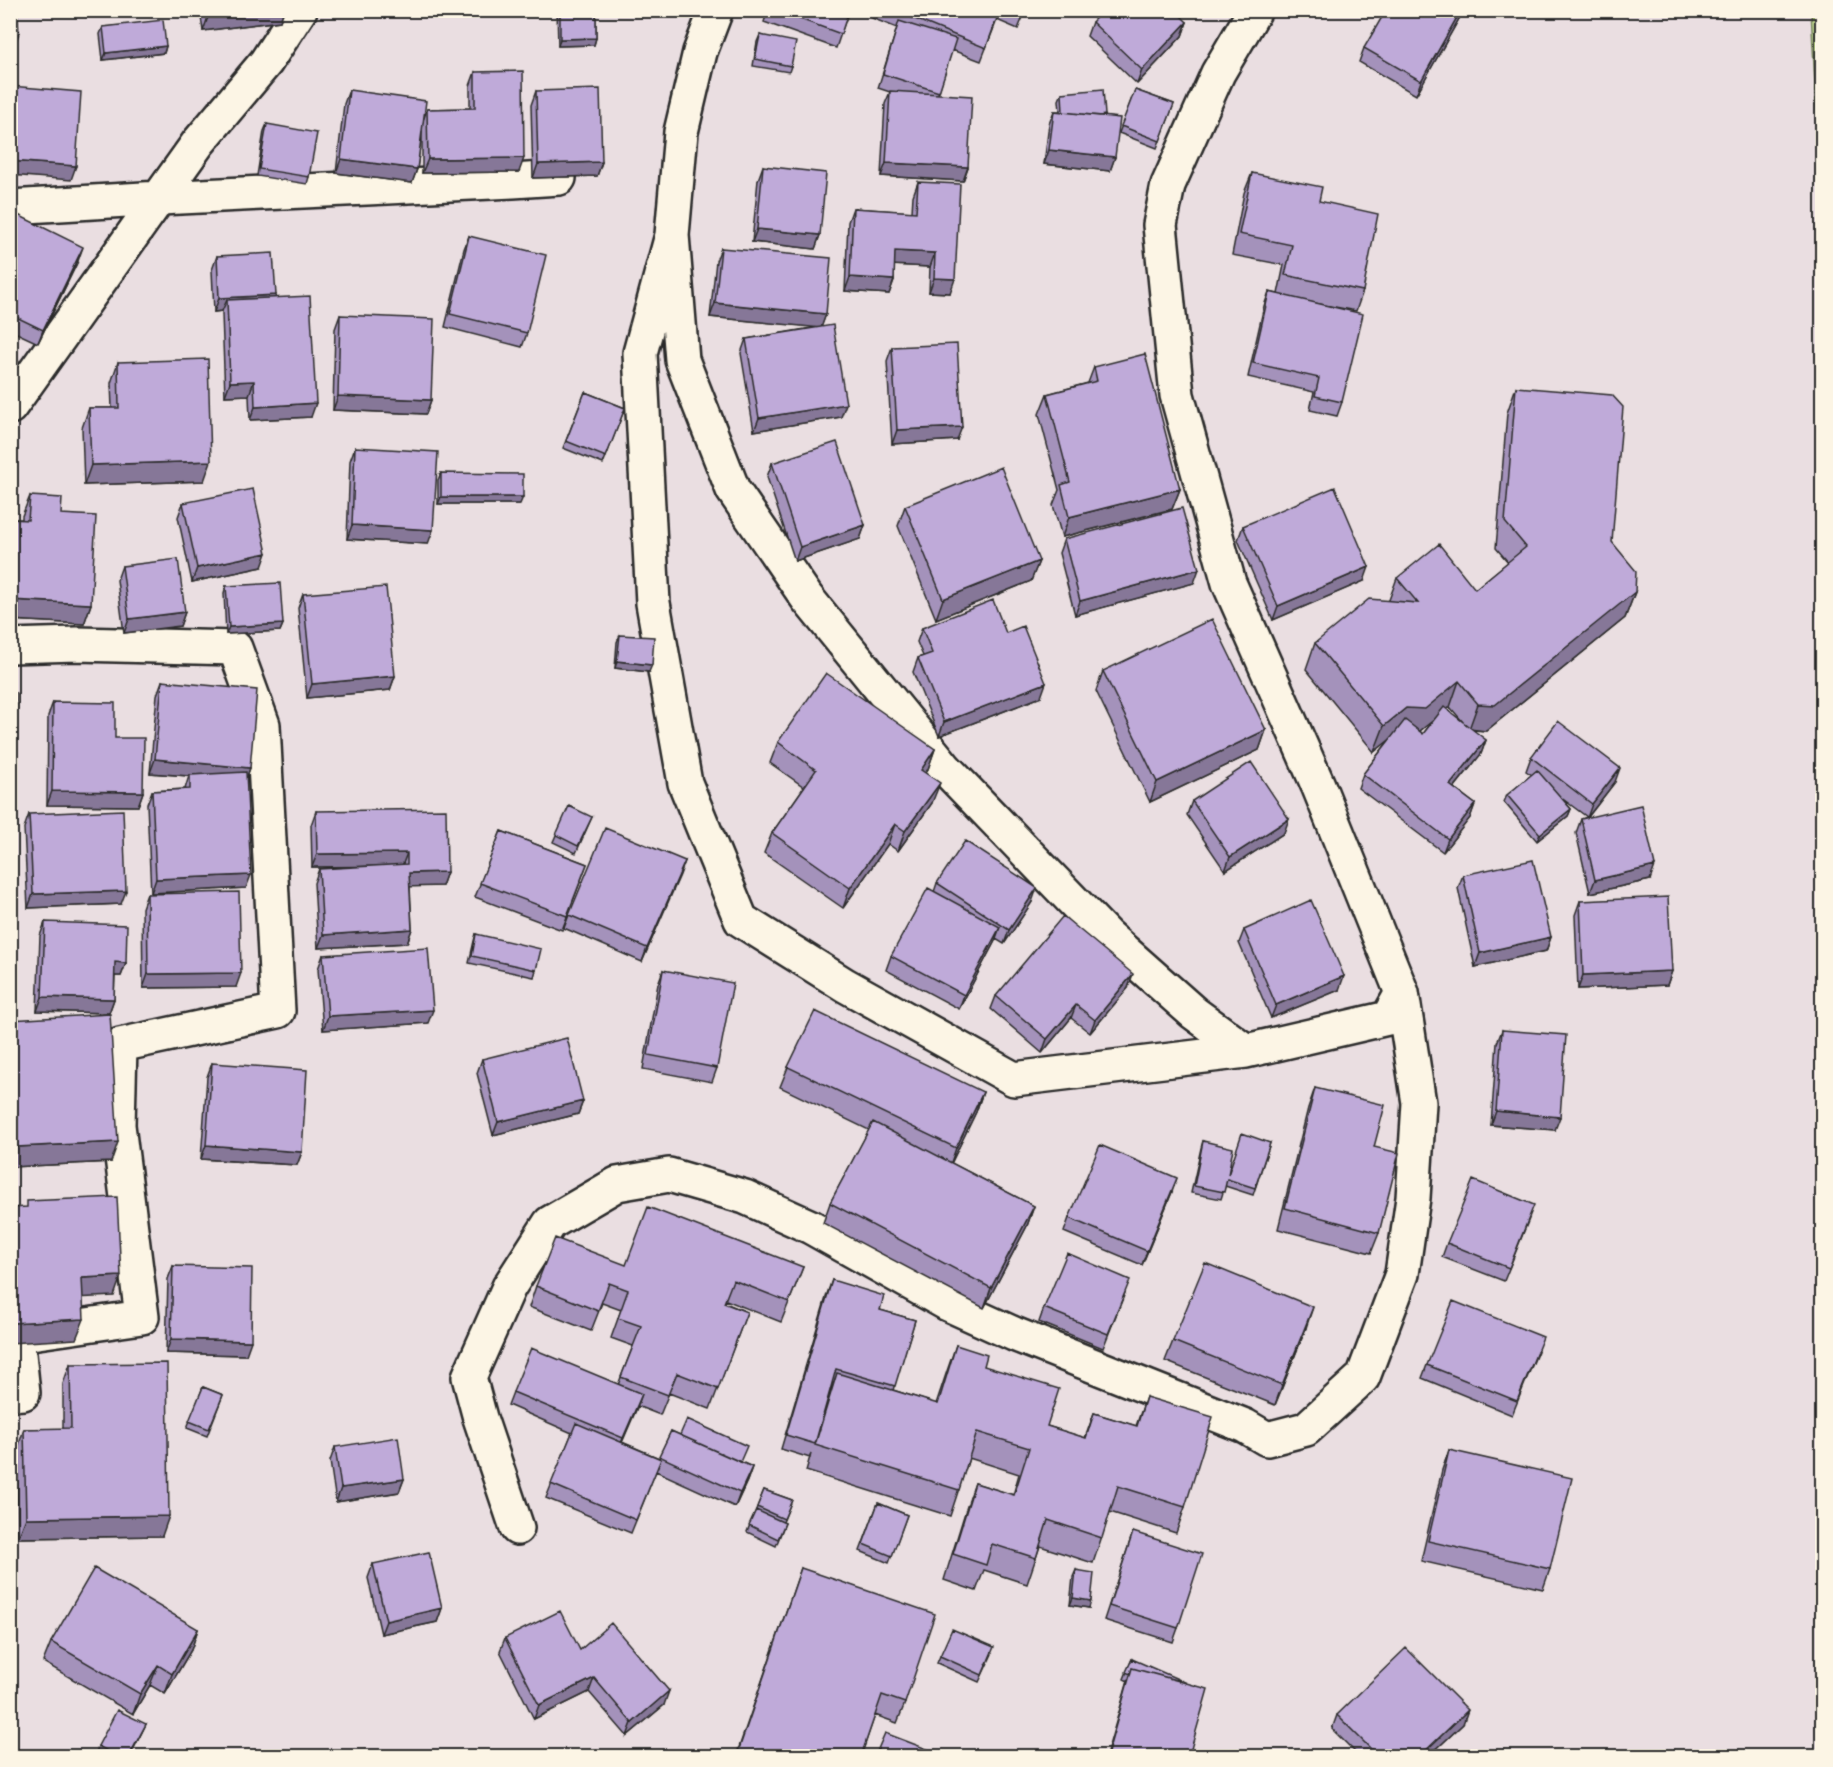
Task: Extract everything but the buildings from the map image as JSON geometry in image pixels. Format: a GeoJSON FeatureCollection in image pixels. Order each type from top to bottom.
{"type":"FeatureCollection","features":[{"type":"Feature","properties":{"kind":"street"},"geometry":{"type":"LineString","coordinates":[[10,407],[198,143],[266,62],[300,10]]}},
{"type":"Feature","properties":{"kind":"street"},"geometry":{"type":"LineString","coordinates":[[716,10],[700,52],[681,132],[672,235],[682,360],[733,490],[807,598],[945,768],[1106,935],[1194,1013],[1246,1051]]}},
{"type":"Feature","properties":{"kind":"street"},"geometry":{"type":"LineString","coordinates":[[517,1528],[480,1418],[469,1377],[509,1287],[550,1223],[616,1184],[669,1175],[745,1197],[811,1227],[948,1304],[1014,1334],[1245,1426],[1267,1439],[1306,1429],[1363,1377],[1402,1274],[1413,1198],[1419,1104],[1402,993],[1318,785],[1228,583],[1177,395],[1160,225],[1168,185],[1218,73],[1255,10]]}},
{"type":"Feature","properties":{"kind":"street"},"geometry":{"type":"LineString","coordinates":[[10,207],[559,178]]}},
{"type":"Feature","properties":{"kind":"street"},"geometry":{"type":"LineString","coordinates":[[672,235],[640,353],[653,603],[685,783],[741,920],[845,985],[1014,1079],[1246,1051],[1388,1018],[1402,993]]}},
{"type":"Feature","properties":{"kind":"street"},"geometry":{"type":"LineString","coordinates":[[10,646],[77,644],[235,648],[262,725],[278,1011],[120,1045],[118,1125],[142,1317],[17,1335],[23,1394],[10,1394]]}},
{"type":"Feature","properties":{"kind":"green space"},"geometry":{"type":"Polygon","coordinates":[[[1811,11],[1822,11],[1822,212],[1811,11]]]}}]}
